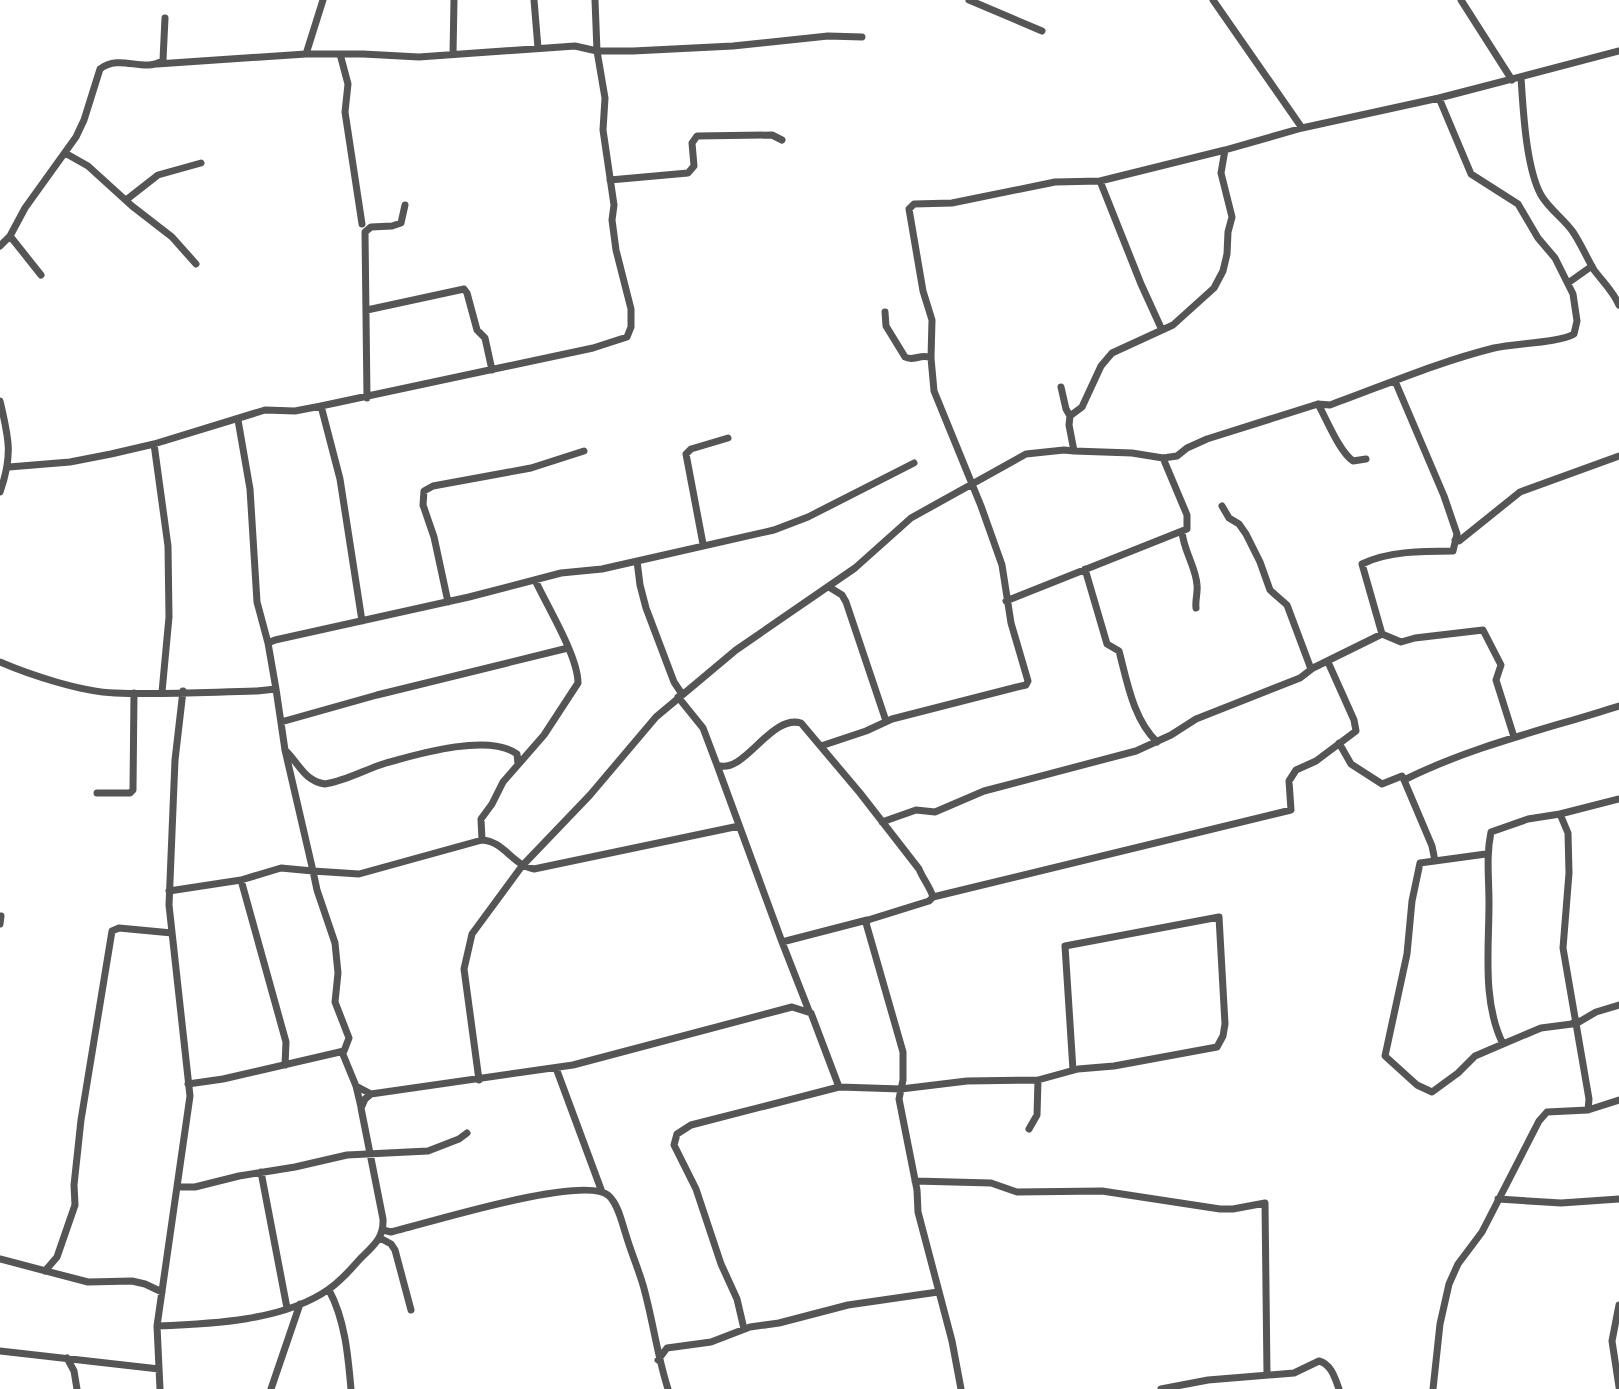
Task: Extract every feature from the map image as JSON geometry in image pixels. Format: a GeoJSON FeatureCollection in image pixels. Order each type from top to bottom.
{"type":"FeatureCollection","features":[{"type":"Feature","properties":{"kind":"street"},"geometry":{"type":"LineString","coordinates":[[306,54],[323,0]]}},
{"type":"Feature","properties":{"kind":"street"},"geometry":{"type":"LineString","coordinates":[[453,54],[454,0]]}},
{"type":"Feature","properties":{"kind":"street"},"geometry":{"type":"LineString","coordinates":[[534,0],[538,48]]}},
{"type":"Feature","properties":{"kind":"street"},"geometry":{"type":"LineString","coordinates":[[9,467],[70,462],[154,444],[265,410],[295,411],[367,398],[593,348],[627,337],[631,327],[631,309],[616,250],[603,130],[606,98],[597,51],[595,0]]}},
{"type":"Feature","properties":{"kind":"street"},"geometry":{"type":"LineString","coordinates":[[969,0],[1042,31]]}},
{"type":"Feature","properties":{"kind":"street"},"geometry":{"type":"LineString","coordinates":[[1213,0],[1302,128]]}},
{"type":"Feature","properties":{"kind":"street"},"geometry":{"type":"LineString","coordinates":[[1461,0],[1517,78],[1532,164],[1541,194],[1572,231],[1619,305]]}},
{"type":"Feature","properties":{"kind":"street"},"geometry":{"type":"LineString","coordinates":[[157,64],[163,56],[165,18]]}},
{"type":"Feature","properties":{"kind":"street"},"geometry":{"type":"LineString","coordinates":[[0,246],[10,236],[25,208],[65,153],[84,120],[100,69],[119,61],[157,64],[306,54],[419,57],[576,46],[597,51],[733,46],[828,36],[862,37]]}},
{"type":"Feature","properties":{"kind":"street"},"geometry":{"type":"LineString","coordinates":[[821,746],[866,731],[886,721],[1026,685],[1027,678],[1006,601],[1006,578],[1002,565],[981,506],[936,398],[931,358],[932,320],[923,291],[909,209],[914,204],[952,203],[1055,182],[1100,181],[1302,128],[1439,98],[1619,51]]}},
{"type":"Feature","properties":{"kind":"street"},"geometry":{"type":"LineString","coordinates":[[340,54],[348,84],[345,112],[362,224]]}},
{"type":"Feature","properties":{"kind":"street"},"geometry":{"type":"LineString","coordinates":[[479,1080],[464,969],[468,944],[480,921],[522,866],[590,795],[656,717],[680,695],[736,650],[855,568],[912,517],[1026,454],[1064,450],[1177,456],[1207,439],[1318,404],[1330,405],[1458,358],[1496,348],[1571,336],[1576,329],[1576,303],[1555,258],[1538,238],[1517,204],[1471,174],[1439,98]]}},
{"type":"Feature","properties":{"kind":"street"},"geometry":{"type":"LineString","coordinates":[[610,180],[688,173],[694,166],[692,144],[697,136],[772,135],[782,140]]}},
{"type":"Feature","properties":{"kind":"street"},"geometry":{"type":"LineString","coordinates":[[1070,416],[1082,407],[1101,366],[1112,354],[1163,330],[1188,314],[1214,288],[1223,271],[1232,217],[1221,173],[1225,150]]}},
{"type":"Feature","properties":{"kind":"street"},"geometry":{"type":"LineString","coordinates":[[65,153],[88,166],[172,237],[196,264]]}},
{"type":"Feature","properties":{"kind":"street"},"geometry":{"type":"LineString","coordinates":[[125,200],[158,175],[201,163]]}},
{"type":"Feature","properties":{"kind":"street"},"geometry":{"type":"LineString","coordinates":[[1100,181],[1141,284],[1163,330]]}},
{"type":"Feature","properties":{"kind":"street"},"geometry":{"type":"LineString","coordinates":[[367,398],[365,232],[371,227],[401,223],[405,205]]}},
{"type":"Feature","properties":{"kind":"street"},"geometry":{"type":"LineString","coordinates":[[10,236],[41,275]]}},
{"type":"Feature","properties":{"kind":"street"},"geometry":{"type":"LineString","coordinates":[[1568,283],[1592,266]]}},
{"type":"Feature","properties":{"kind":"street"},"geometry":{"type":"LineString","coordinates":[[367,310],[464,289],[477,330],[485,338],[492,370]]}},
{"type":"Feature","properties":{"kind":"street"},"geometry":{"type":"LineString","coordinates":[[885,313],[886,326],[905,358],[924,355],[931,358]]}},
{"type":"Feature","properties":{"kind":"street"},"geometry":{"type":"LineString","coordinates":[[1382,634],[1362,564],[1374,558],[1424,551],[1453,551],[1457,534],[1444,496],[1395,381]]}},
{"type":"Feature","properties":{"kind":"street"},"geometry":{"type":"LineString","coordinates":[[1061,387],[1070,416],[1074,451]]}},
{"type":"Feature","properties":{"kind":"street"},"geometry":{"type":"LineString","coordinates":[[0,401],[8,435],[9,467],[0,492]]}},
{"type":"Feature","properties":{"kind":"street"},"geometry":{"type":"LineString","coordinates":[[1318,404],[1344,454],[1353,461],[1366,459]]}},
{"type":"Feature","properties":{"kind":"street"},"geometry":{"type":"LineString","coordinates":[[321,406],[340,479],[362,621]]}},
{"type":"Feature","properties":{"kind":"street"},"geometry":{"type":"LineString","coordinates":[[188,1084],[223,1079],[342,1052],[346,1049],[349,1038],[335,1002],[338,973],[335,943],[317,890],[285,750],[268,643],[257,602],[250,489],[238,420]]}},
{"type":"Feature","properties":{"kind":"street"},"geometry":{"type":"LineString","coordinates":[[703,544],[686,454],[691,449],[728,438]]}},
{"type":"Feature","properties":{"kind":"street"},"geometry":{"type":"LineString","coordinates":[[154,444],[168,546],[169,617],[162,692]]}},
{"type":"Feature","properties":{"kind":"street"},"geometry":{"type":"LineString","coordinates":[[448,602],[434,537],[423,505],[424,491],[433,486],[531,468],[584,451]]}},
{"type":"Feature","properties":{"kind":"street"},"geometry":{"type":"LineString","coordinates":[[1455,540],[1459,541],[1478,528],[1520,492],[1619,456]]}},
{"type":"Feature","properties":{"kind":"street"},"geometry":{"type":"LineString","coordinates":[[1006,601],[1187,529],[1187,515],[1163,457]]}},
{"type":"Feature","properties":{"kind":"street"},"geometry":{"type":"LineString","coordinates":[[268,643],[561,573],[602,569],[774,530],[808,517],[914,463]]}},
{"type":"Feature","properties":{"kind":"street"},"geometry":{"type":"LineString","coordinates":[[1222,506],[1229,518],[1235,520],[1246,534],[1270,590],[1287,606],[1311,670]]}},
{"type":"Feature","properties":{"kind":"street"},"geometry":{"type":"LineString","coordinates":[[1182,531],[1183,543],[1198,586],[1195,595],[1196,608]]}},
{"type":"Feature","properties":{"kind":"street"},"geometry":{"type":"LineString","coordinates":[[637,561],[646,608],[674,682],[703,728],[808,1011],[819,1028],[839,1087]]}},
{"type":"Feature","properties":{"kind":"street"},"geometry":{"type":"LineString","coordinates":[[1085,569],[1107,644],[1119,650],[1133,705],[1149,734],[1157,742]]}},
{"type":"Feature","properties":{"kind":"street"},"geometry":{"type":"LineString","coordinates":[[482,840],[481,819],[503,782],[544,736],[578,683],[576,668],[568,648],[535,580]]}},
{"type":"Feature","properties":{"kind":"street"},"geometry":{"type":"LineString","coordinates":[[829,587],[842,595],[846,602],[886,721]]}},
{"type":"Feature","properties":{"kind":"street"},"geometry":{"type":"LineString","coordinates":[[1382,634],[1401,642],[1483,630],[1501,665],[1496,680],[1514,737]]}},
{"type":"Feature","properties":{"kind":"street"},"geometry":{"type":"LineString","coordinates":[[882,822],[915,810],[935,812],[984,792],[1136,751],[1196,719],[1300,678],[1382,634]]}},
{"type":"Feature","properties":{"kind":"street"},"geometry":{"type":"LineString","coordinates":[[281,722],[377,695],[568,648]]}},
{"type":"Feature","properties":{"kind":"street"},"geometry":{"type":"LineString","coordinates":[[0,662],[16,669],[102,692],[276,689]]}},
{"type":"Feature","properties":{"kind":"street"},"geometry":{"type":"LineString","coordinates":[[782,942],[921,905],[933,897],[1291,810],[1289,781],[1296,769],[1316,761],[1356,731],[1354,720],[1328,662]]}},
{"type":"Feature","properties":{"kind":"street"},"geometry":{"type":"LineString","coordinates":[[160,1389],[157,1326],[190,1097],[169,891],[176,760],[183,691]]}},
{"type":"Feature","properties":{"kind":"street"},"geometry":{"type":"LineString","coordinates":[[97,793],[130,793],[133,790],[134,693]]}},
{"type":"Feature","properties":{"kind":"street"},"geometry":{"type":"LineString","coordinates":[[1404,780],[1514,737],[1535,733],[1619,706]]}},
{"type":"Feature","properties":{"kind":"street"},"geometry":{"type":"LineString","coordinates":[[717,765],[723,768],[733,765],[783,725],[794,721],[805,726],[919,869],[933,897]]}},
{"type":"Feature","properties":{"kind":"street"},"geometry":{"type":"LineString","coordinates":[[1339,743],[1351,764],[1382,784],[1402,776],[1432,846],[1435,861]]}},
{"type":"Feature","properties":{"kind":"street"},"geometry":{"type":"LineString","coordinates":[[285,750],[296,759],[306,776],[325,784],[386,764],[457,748],[496,746],[516,753],[517,764]]}},
{"type":"Feature","properties":{"kind":"street"},"geometry":{"type":"LineString","coordinates":[[1503,1044],[1494,1020],[1489,991],[1486,855],[1491,832],[1528,819],[1619,799]]}},
{"type":"Feature","properties":{"kind":"street"},"geometry":{"type":"LineString","coordinates":[[1560,814],[1568,833],[1569,873],[1563,948],[1589,1099],[1588,1110]]}},
{"type":"Feature","properties":{"kind":"street"},"geometry":{"type":"LineString","coordinates":[[169,891],[241,880],[281,868],[359,874],[482,840],[498,845],[522,866],[534,869],[739,826]]}},
{"type":"Feature","properties":{"kind":"street"},"geometry":{"type":"LineString","coordinates":[[1486,855],[1420,863],[1412,901],[1407,954],[1385,1056],[1417,1084],[1432,1092],[1458,1073],[1475,1056],[1541,1028],[1572,1024],[1576,1020]]}},
{"type":"Feature","properties":{"kind":"street"},"geometry":{"type":"LineString","coordinates":[[512,858],[532,856]]}},
{"type":"Feature","properties":{"kind":"street"},"geometry":{"type":"LineString","coordinates":[[241,880],[286,1042],[285,1065]]}},
{"type":"Feature","properties":{"kind":"street"},"geometry":{"type":"LineString","coordinates":[[744,1329],[737,1299],[721,1264],[696,1189],[673,1140],[677,1134],[691,1125],[839,1087],[901,1088],[967,1081],[1038,1080],[1073,1070],[1114,1066],[1217,1047],[1221,1042],[1225,1024],[1219,917],[1065,946],[1073,1070]]}},
{"type":"Feature","properties":{"kind":"street"},"geometry":{"type":"LineString","coordinates":[[868,919],[866,923],[903,1052],[899,1099],[915,1181],[918,1212],[952,1341],[961,1389]]}},
{"type":"Feature","properties":{"kind":"street"},"geometry":{"type":"LineString","coordinates":[[45,1271],[57,1257],[75,1205],[81,1120],[112,931],[119,928],[172,933]]}},
{"type":"Feature","properties":{"kind":"street"},"geometry":{"type":"LineString","coordinates":[[1576,1020],[1579,1022],[1619,1005]]}},
{"type":"Feature","properties":{"kind":"street"},"geometry":{"type":"LineString","coordinates":[[361,1108],[371,1094],[556,1068],[653,1046],[792,1007],[808,1011]]}},
{"type":"Feature","properties":{"kind":"street"},"geometry":{"type":"LineString","coordinates":[[342,1052],[356,1086],[361,1108],[368,1153],[381,1201],[382,1234],[395,1250],[411,1310]]}},
{"type":"Feature","properties":{"kind":"street"},"geometry":{"type":"LineString","coordinates":[[556,1068],[603,1192]]}},
{"type":"Feature","properties":{"kind":"street"},"geometry":{"type":"LineString","coordinates":[[1028,1129],[1037,1115],[1038,1080]]}},
{"type":"Feature","properties":{"kind":"street"},"geometry":{"type":"LineString","coordinates":[[356,1086],[371,1094]]}},
{"type":"Feature","properties":{"kind":"street"},"geometry":{"type":"LineString","coordinates":[[1433,1389],[1440,1324],[1449,1283],[1458,1264],[1482,1232],[1539,1121],[1547,1112],[1588,1110],[1619,1100]]}},
{"type":"Feature","properties":{"kind":"street"},"geometry":{"type":"LineString","coordinates":[[177,1187],[195,1187],[368,1153],[428,1151],[467,1133]]}},
{"type":"Feature","properties":{"kind":"street"},"geometry":{"type":"LineString","coordinates":[[261,1172],[287,1308]]}},
{"type":"Feature","properties":{"kind":"street"},"geometry":{"type":"LineString","coordinates":[[915,1181],[991,1183],[1017,1192],[1102,1191],[1220,1209],[1265,1203],[1267,1375]]}},
{"type":"Feature","properties":{"kind":"street"},"geometry":{"type":"LineString","coordinates":[[157,1326],[236,1322],[300,1304],[329,1290],[382,1234],[512,1201],[557,1192],[593,1189],[611,1198],[621,1222],[643,1286],[658,1360],[668,1389]]}},
{"type":"Feature","properties":{"kind":"street"},"geometry":{"type":"LineString","coordinates":[[1499,1199],[1561,1203],[1619,1199]]}},
{"type":"Feature","properties":{"kind":"street"},"geometry":{"type":"LineString","coordinates":[[57,1257],[62,1275]]}},
{"type":"Feature","properties":{"kind":"street"},"geometry":{"type":"LineString","coordinates":[[0,1259],[88,1282],[132,1281],[162,1292]]}},
{"type":"Feature","properties":{"kind":"street"},"geometry":{"type":"LineString","coordinates":[[329,1290],[338,1307],[345,1335],[351,1389]]}},
{"type":"Feature","properties":{"kind":"street"},"geometry":{"type":"LineString","coordinates":[[658,1360],[667,1348],[711,1342],[744,1329],[848,1305],[938,1292]]}},
{"type":"Feature","properties":{"kind":"street"},"geometry":{"type":"LineString","coordinates":[[271,1389],[300,1304]]}},
{"type":"Feature","properties":{"kind":"street"},"geometry":{"type":"LineString","coordinates":[[1619,1305],[1612,1341],[1619,1387]]}},
{"type":"Feature","properties":{"kind":"street"},"geometry":{"type":"LineString","coordinates":[[653,1332],[667,1348]]}},
{"type":"Feature","properties":{"kind":"street"},"geometry":{"type":"LineString","coordinates":[[0,1351],[159,1369]]}},
{"type":"Feature","properties":{"kind":"street"},"geometry":{"type":"LineString","coordinates":[[67,1358],[74,1371],[77,1389]]}},
{"type":"Feature","properties":{"kind":"street"},"geometry":{"type":"LineString","coordinates":[[74,1371],[82,1360]]}},
{"type":"Feature","properties":{"kind":"street"},"geometry":{"type":"LineString","coordinates":[[1161,1389],[1208,1380],[1294,1373],[1322,1362],[1333,1374],[1339,1389]]}}]}
